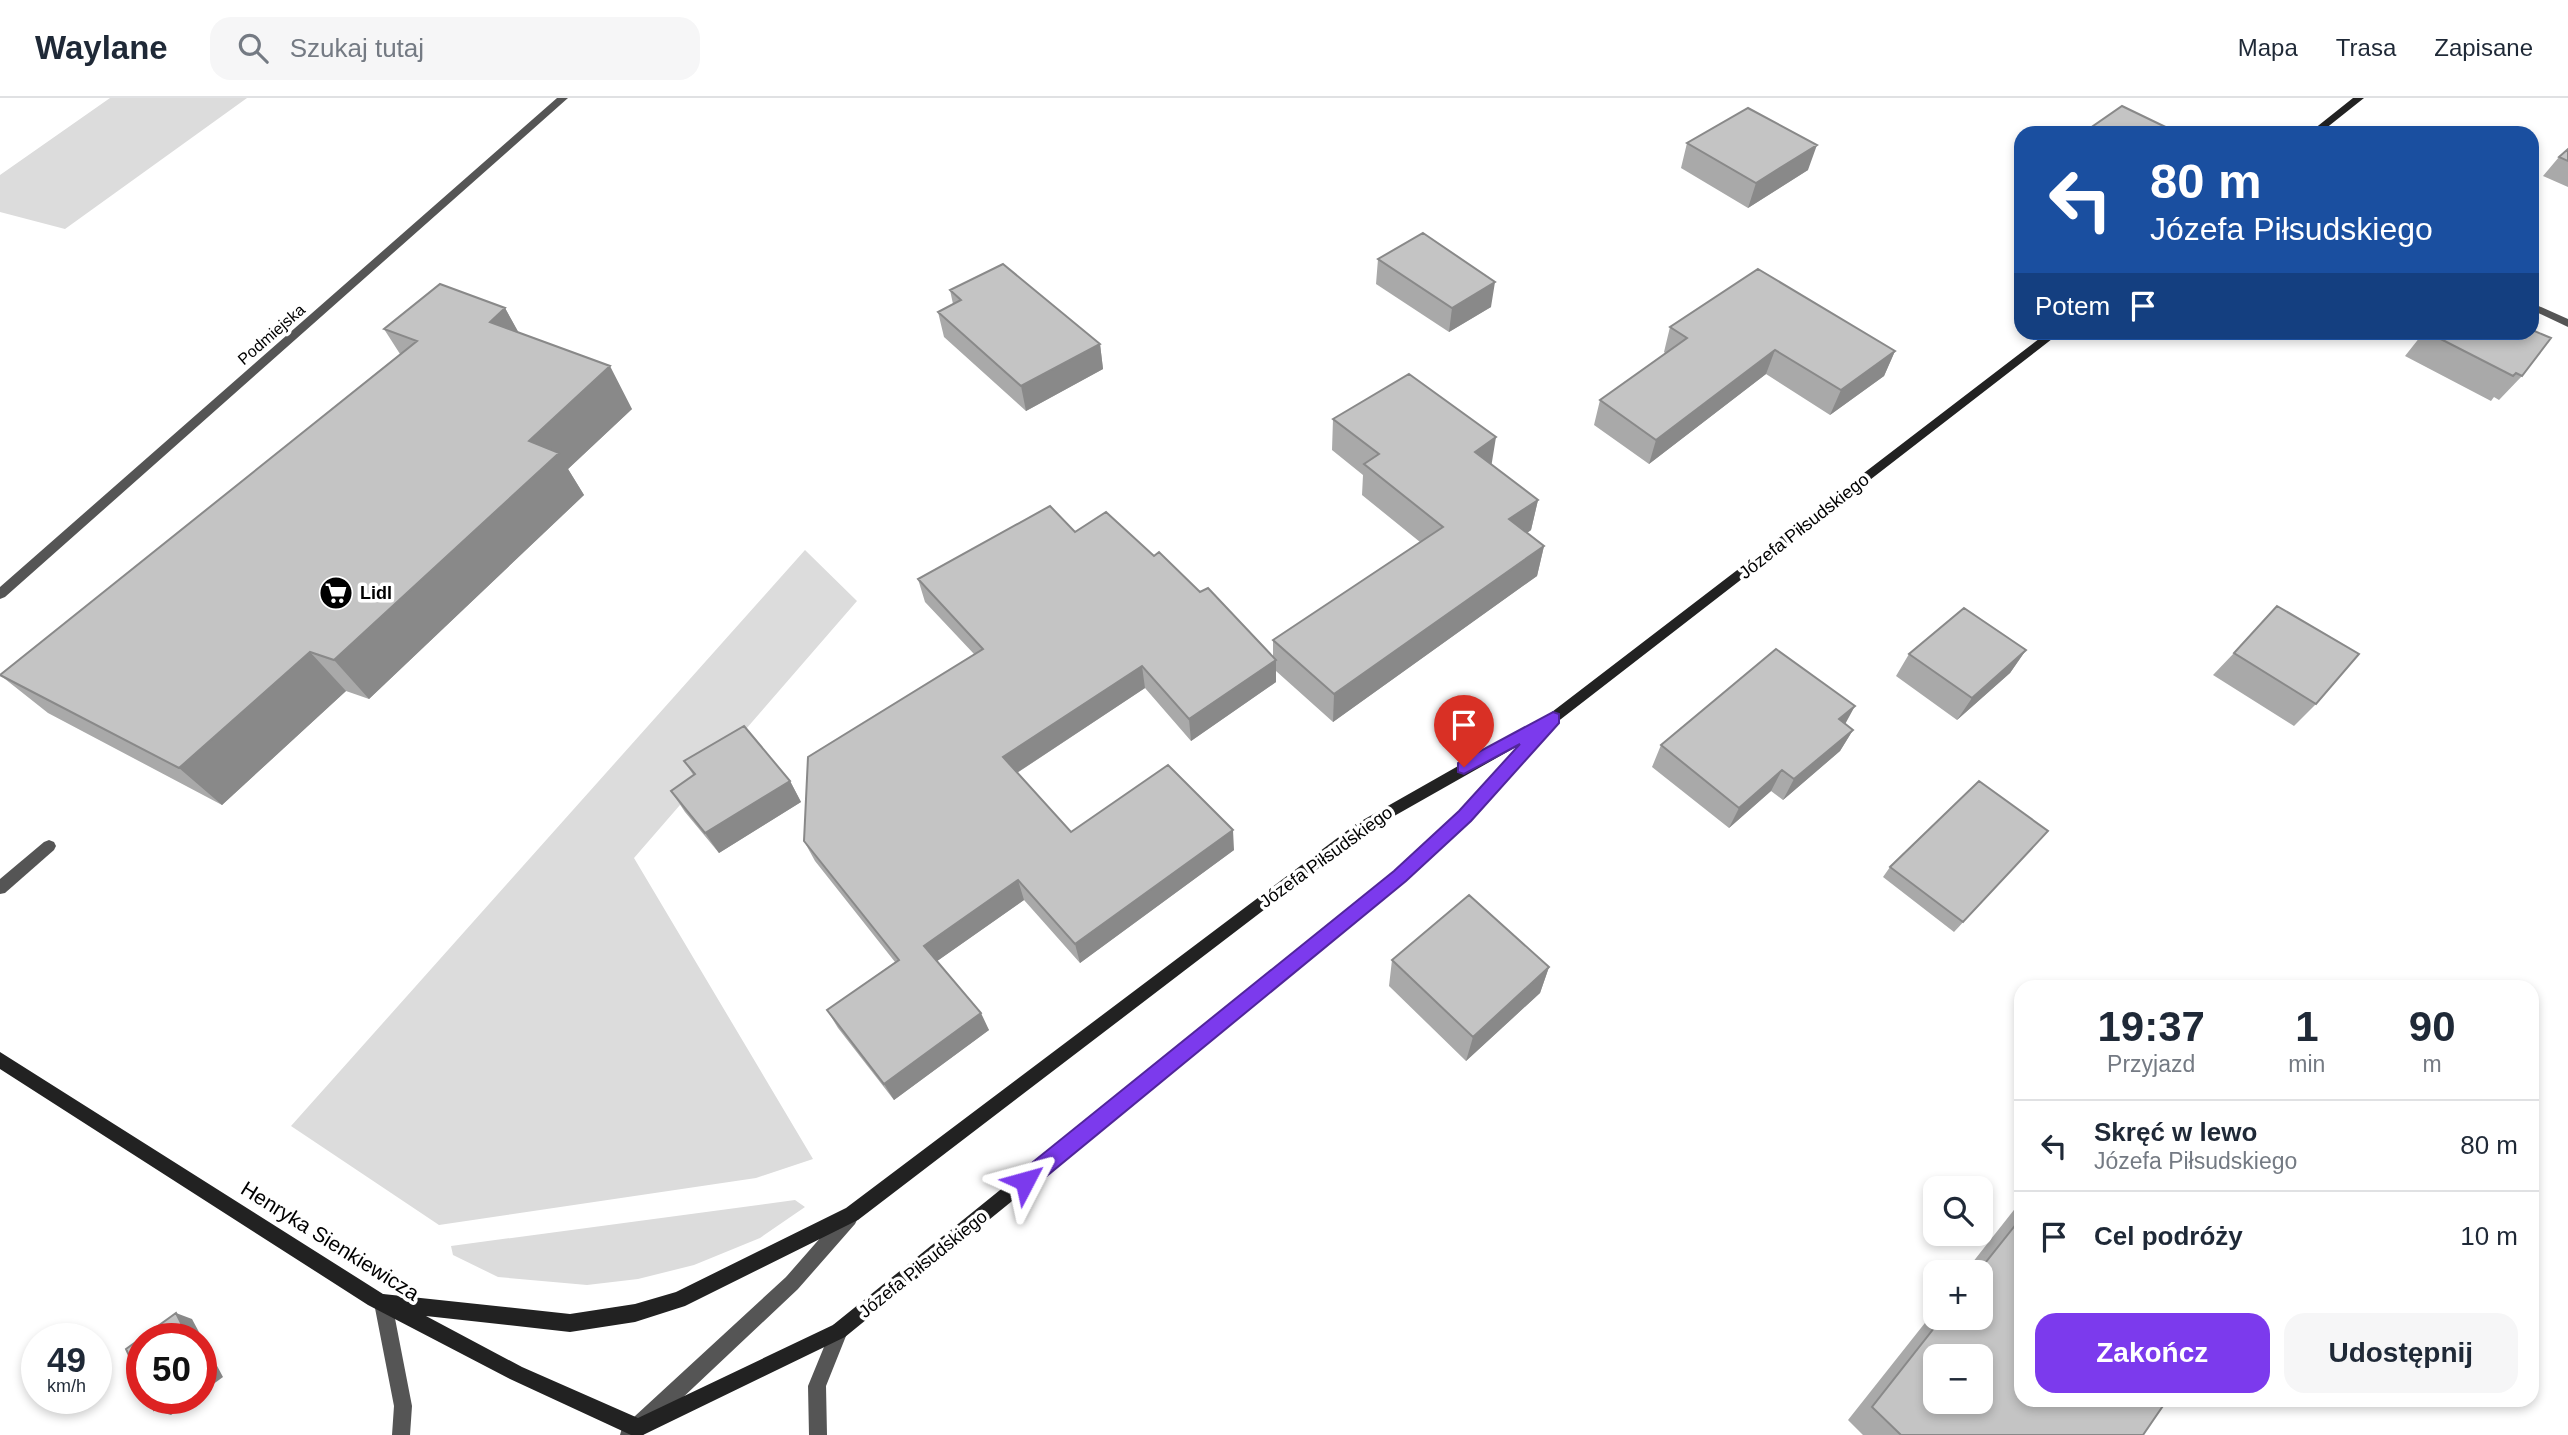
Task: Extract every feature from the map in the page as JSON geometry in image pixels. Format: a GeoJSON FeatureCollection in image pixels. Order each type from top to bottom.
{"type":"FeatureCollection","features":[{"type":"Feature","properties":{"kind":"main road"},"geometry":{"type":"LineString","coordinates":[[2323,126],[2359,98]]}},
{"type":"Feature","properties":{"kind":"main road","name":"Józefa Piłsudskiego"},"geometry":{"type":"LineString","coordinates":[[852,1214],[1361,828],[1553,719],[2046,340]]}},
{"type":"Feature","properties":{"kind":"main road","name":"Józefa Piłsudskiego"},"geometry":{"type":"LineString","coordinates":[[639,1433],[839,1331],[1400,876],[1465,816],[1553,719]]}},
{"type":"Feature","properties":{"kind":"main road","name":"Henryka Sienkiewicza"},"geometry":{"type":"LineString","coordinates":[[0,1060],[383,1303],[516,1373],[639,1433]]}},
{"type":"Feature","properties":{"kind":"main road"},"geometry":{"type":"LineString","coordinates":[[383,1303],[570,1322],[635,1313],[679,1300],[852,1214]]}},
{"type":"Feature","properties":{"kind":"street","name":"Podmiejska"},"geometry":{"type":"LineString","coordinates":[[0,594],[563,98]]}},
{"type":"Feature","properties":{"kind":"street"},"geometry":{"type":"LineString","coordinates":[[2539,309],[2568,323]]}},
{"type":"Feature","properties":{"kind":"street"},"geometry":{"type":"LineString","coordinates":[[0,888],[49,846]]}},
{"type":"Feature","properties":{"kind":"street","name":"Józefa Piłsudskiego"},"geometry":{"type":"LineString","coordinates":[[639,1433],[792,1283],[852,1214]]}},
{"type":"Feature","properties":{"kind":"street"},"geometry":{"type":"LineString","coordinates":[[383,1303],[403,1406],[401,1435]]}},
{"type":"Feature","properties":{"kind":"street"},"geometry":{"type":"LineString","coordinates":[[818,1435],[817,1386],[839,1331]]}},
{"type":"Feature","properties":{"kind":"shaded area"},"geometry":{"type":"Polygon","coordinates":[[[110,98],[247,98],[65,229],[0,212],[0,175],[110,98]]]}},
{"type":"Feature","properties":{"kind":"shaded area"},"geometry":{"type":"Polygon","coordinates":[[[805,550],[857,601],[634,858],[813,1159],[756,1178],[439,1225],[291,1126],[805,550]]]}},
{"type":"Feature","properties":{"kind":"shaded area"},"geometry":{"type":"Polygon","coordinates":[[[795,1200],[805,1207],[760,1238],[694,1265],[638,1279],[587,1285],[498,1277],[453,1255],[451,1246],[795,1200]]]}},
{"type":"Feature","properties":{"kind":"building"},"geometry":{"type":"Polygon","coordinates":[[[2122,106],[2163,126],[2093,126],[2122,106]]]}},
{"type":"Feature","properties":{"kind":"building"},"geometry":{"type":"Polygon","coordinates":[[[1748,108],[1817,145],[1756,183],[1687,143],[1748,108]]]}},
{"type":"Feature","properties":{"kind":"building"},"geometry":{"type":"Polygon","coordinates":[[[2568,149],[2568,161],[2559,157],[2568,149]]]}},
{"type":"Feature","properties":{"kind":"building"},"geometry":{"type":"Polygon","coordinates":[[[1423,233],[1495,282],[1452,308],[1378,259],[1423,233]]]}},
{"type":"Feature","properties":{"kind":"building"},"geometry":{"type":"Polygon","coordinates":[[[1003,264],[1100,344],[1021,386],[938,312],[961,300],[950,290],[1003,264]]]}},
{"type":"Feature","properties":{"kind":"building"},"geometry":{"type":"Polygon","coordinates":[[[1758,269],[1895,351],[1841,390],[1775,350],[1656,440],[1600,400],[1687,338],[1670,327],[1758,269]]]}},
{"type":"Feature","properties":{"kind":"building","name":"Lidl"},"geometry":{"type":"Polygon","coordinates":[[[440,284],[505,308],[490,322],[610,366],[529,441],[559,453],[334,660],[310,652],[179,768],[0,675],[417,341],[384,329],[440,284]]]}},
{"type":"Feature","properties":{"kind":"building"},"geometry":{"type":"Polygon","coordinates":[[[2539,333],[2551,338],[2522,376],[2516,373],[2513,376],[2443,340],[2539,340],[2539,333]]]}},
{"type":"Feature","properties":{"kind":"building"},"geometry":{"type":"Polygon","coordinates":[[[1409,374],[1496,437],[1475,452],[1538,500],[1509,519],[1544,546],[1334,694],[1273,640],[1443,527],[1364,464],[1379,454],[1333,419],[1409,374]]]}},
{"type":"Feature","properties":{"kind":"building"},"geometry":{"type":"Polygon","coordinates":[[[1050,506],[1075,532],[1106,512],[1154,556],[1159,552],[1200,592],[1208,588],[1276,660],[1189,719],[1142,666],[1003,757],[1071,832],[1168,765],[1233,830],[1075,944],[1018,880],[924,946],[981,1013],[884,1084],[827,1010],[899,960],[804,841],[808,757],[983,649],[918,579],[1050,506]]]}},
{"type":"Feature","properties":{"kind":"building"},"geometry":{"type":"Polygon","coordinates":[[[2277,606],[2359,654],[2316,704],[2234,653],[2277,606]]]}},
{"type":"Feature","properties":{"kind":"building"},"geometry":{"type":"Polygon","coordinates":[[[1964,608],[2026,650],[1972,698],[1909,654],[1964,608]]]}},
{"type":"Feature","properties":{"kind":"building"},"geometry":{"type":"Polygon","coordinates":[[[1776,649],[1855,706],[1839,719],[1853,730],[1794,779],[1782,770],[1739,808],[1661,745],[1776,649]]]}},
{"type":"Feature","properties":{"kind":"building"},"geometry":{"type":"Polygon","coordinates":[[[744,726],[790,781],[705,833],[671,791],[695,774],[684,761],[744,726]]]}},
{"type":"Feature","properties":{"kind":"building"},"geometry":{"type":"Polygon","coordinates":[[[1979,781],[2048,831],[1963,922],[1890,867],[1979,781]]]}},
{"type":"Feature","properties":{"kind":"building"},"geometry":{"type":"Polygon","coordinates":[[[1469,895],[1549,967],[1473,1037],[1392,960],[1469,895]]]}},
{"type":"Feature","properties":{"kind":"building"},"geometry":{"type":"Polygon","coordinates":[[[2014,1227],[2014,1407],[2162,1407],[2143,1435],[1901,1435],[1872,1407],[1933,1330],[1993,1330],[1993,1260],[1988,1260],[2014,1227]]]}},
{"type":"Feature","properties":{"kind":"building"},"geometry":{"type":"Polygon","coordinates":[[[176,1313],[181,1323],[162,1323],[176,1313]]]}},
{"type":"Feature","properties":{"kind":"place","name":"Lidl"},"geometry":{"type":"Point","coordinates":[336,593]}},
{"type":"Feature","properties":{"kind":"route"},"geometry":{"type":"LineString","coordinates":[[1025,1181],[1400,876],[1465,816],[1553,719],[1464,767]]}}]}
